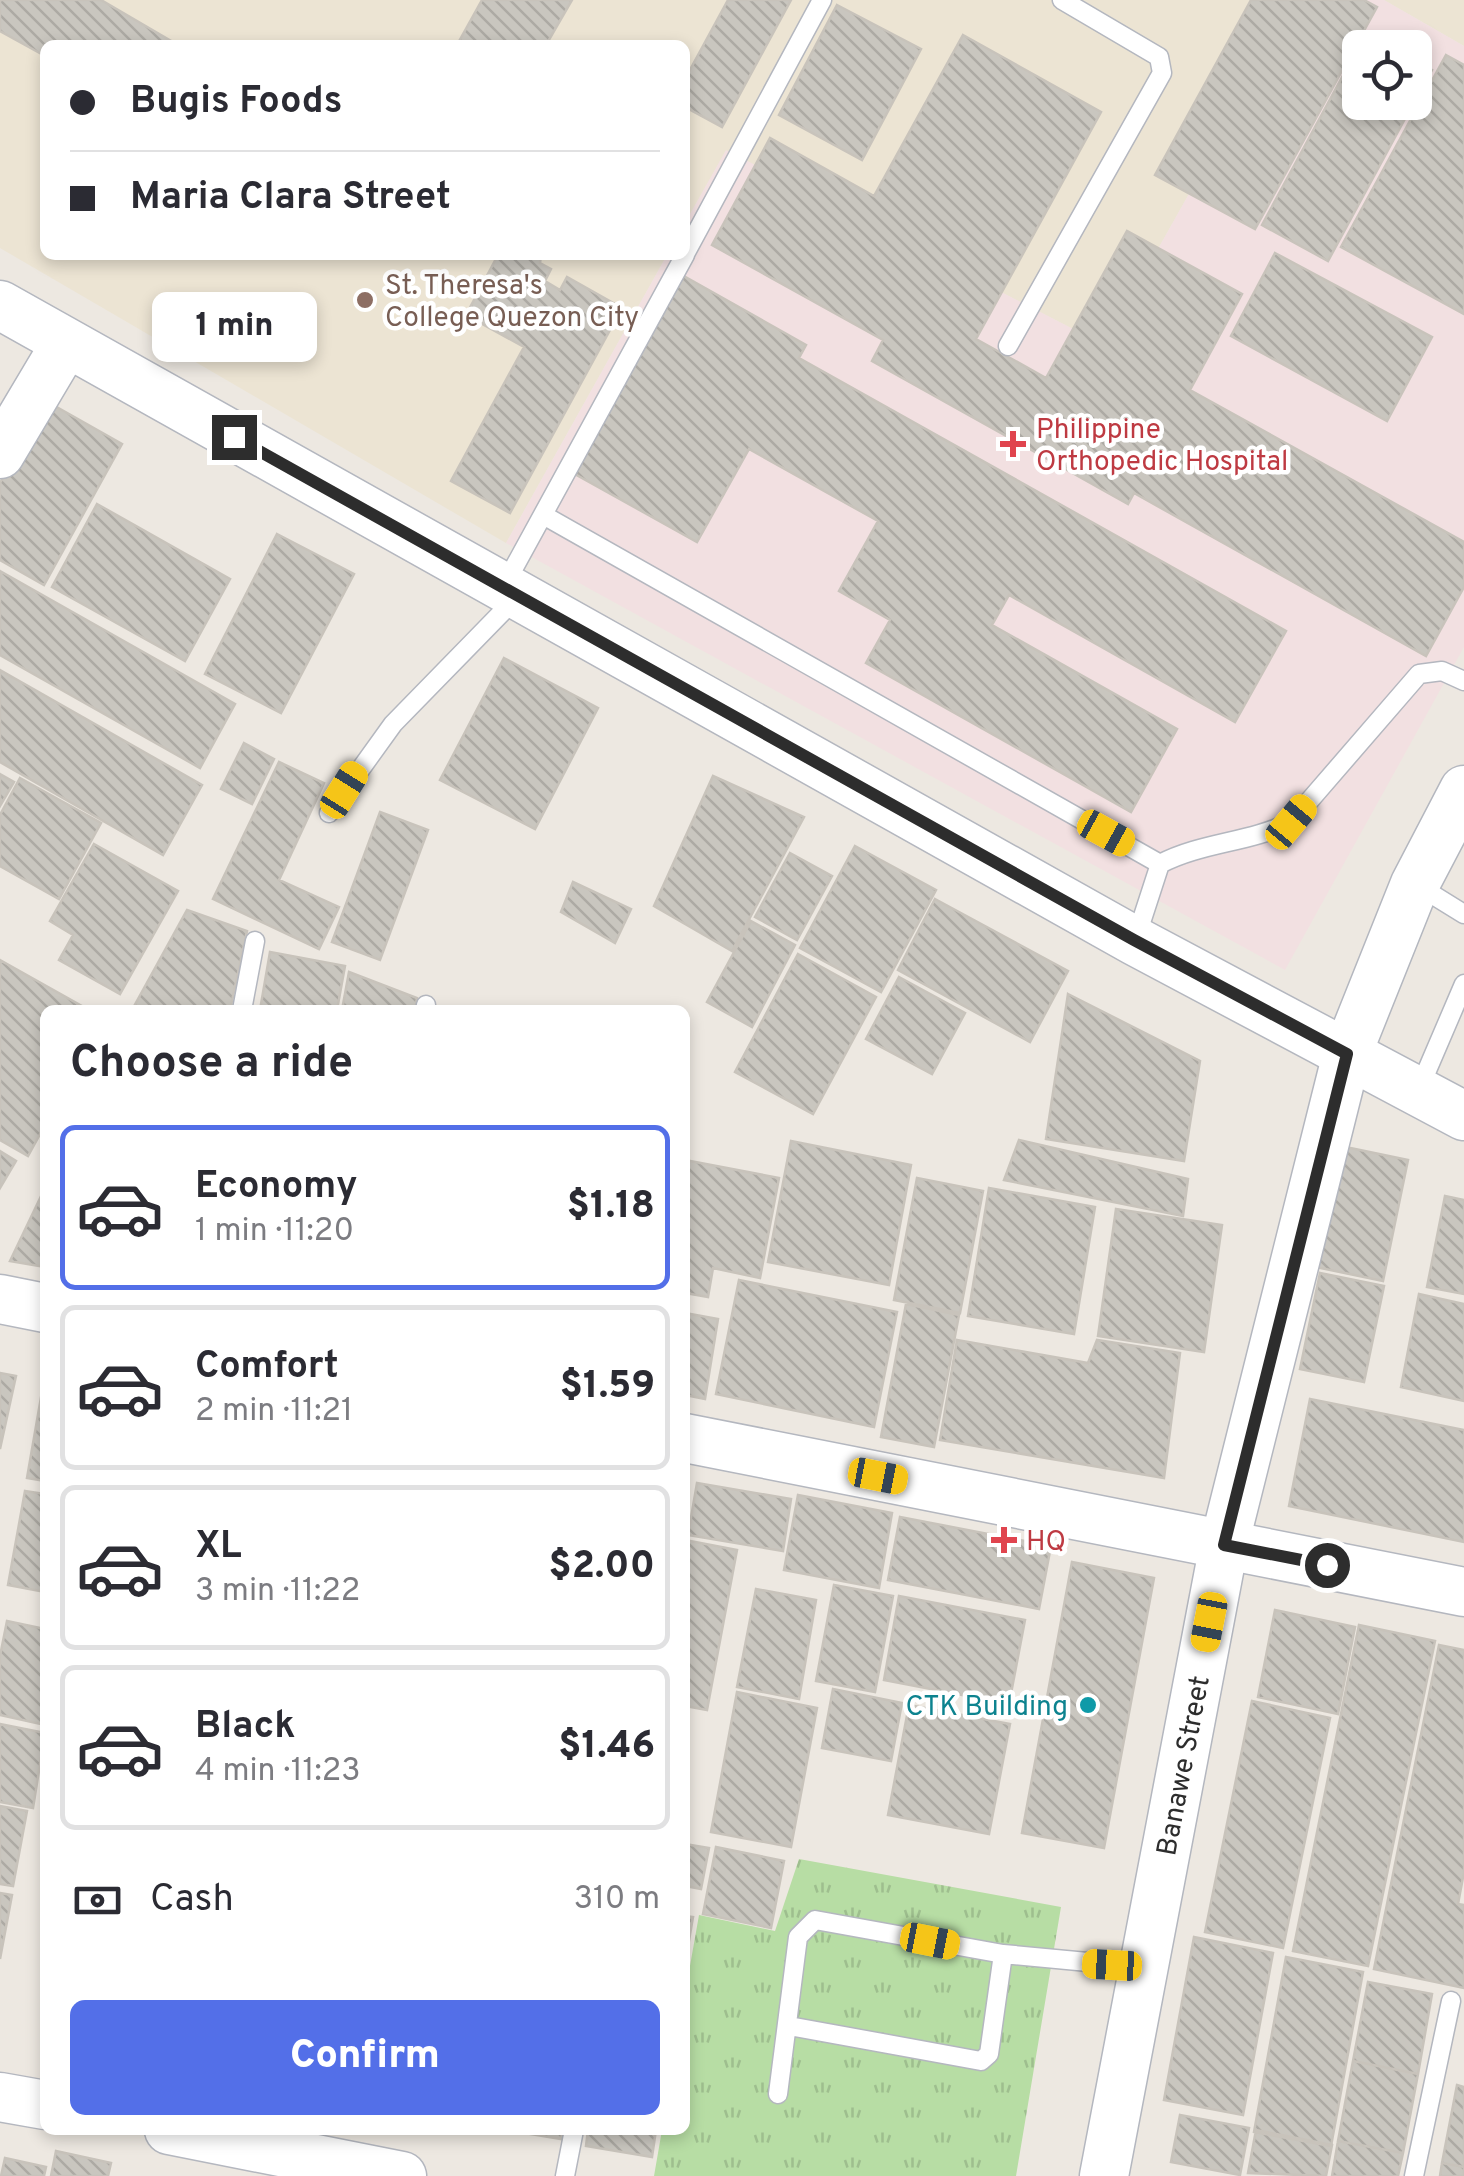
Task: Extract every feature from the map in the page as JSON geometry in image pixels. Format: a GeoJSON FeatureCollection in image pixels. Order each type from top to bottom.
{"type":"FeatureCollection","features":[{"type":"Feature","properties":{"kind":"street"},"geometry":{"type":"LineString","coordinates":[[0,306],[1134,940],[1464,1116]]}},
{"type":"Feature","properties":{"kind":"street"},"geometry":{"type":"LineString","coordinates":[[0,454],[66,343]]}},
{"type":"Feature","properties":{"kind":"street","name":"Banawe Street"},"geometry":{"type":"LineString","coordinates":[[1104,2176],[1224,1545],[1347,1054],[1415,884],[1464,790]]}},
{"type":"Feature","properties":{"kind":"street"},"geometry":{"type":"LineString","coordinates":[[0,1299],[40,1307]]}},
{"type":"Feature","properties":{"kind":"street"},"geometry":{"type":"LineString","coordinates":[[690,1439],[1464,1592]]}},
{"type":"Feature","properties":{"kind":"street"},"geometry":{"type":"LineString","coordinates":[[0,2096],[40,2105]]}},
{"type":"Feature","properties":{"kind":"street"},"geometry":{"type":"LineString","coordinates":[[189,2135],[310,2167],[402,2176]]}},
{"type":"Feature","properties":{"kind":"lane"},"geometry":{"type":"LineString","coordinates":[[690,246],[822,0]]}},
{"type":"Feature","properties":{"kind":"lane"},"geometry":{"type":"LineString","coordinates":[[1008,346],[1162,73],[1158,57],[1062,0]]}},
{"type":"Feature","properties":{"kind":"lane"},"geometry":{"type":"LineString","coordinates":[[330,813],[393,724],[510,593],[544,516],[682,260]]}},
{"type":"Feature","properties":{"kind":"lane"},"geometry":{"type":"LineString","coordinates":[[544,516],[1160,864]]}},
{"type":"Feature","properties":{"kind":"lane"},"geometry":{"type":"LineString","coordinates":[[1134,940],[1160,864],[1198,847],[1262,836],[1291,822],[1419,674],[1442,671],[1464,681]]}},
{"type":"Feature","properties":{"kind":"lane"},"geometry":{"type":"LineString","coordinates":[[1415,884],[1464,914]]}},
{"type":"Feature","properties":{"kind":"lane"},"geometry":{"type":"LineString","coordinates":[[243,1005],[256,941]]}},
{"type":"Feature","properties":{"kind":"lane"},"geometry":{"type":"LineString","coordinates":[[1418,1092],[1464,984]]}},
{"type":"Feature","properties":{"kind":"lane"},"geometry":{"type":"LineString","coordinates":[[778,2094],[798,1936],[815,1920],[1002,1954],[1141,1967]]}},
{"type":"Feature","properties":{"kind":"lane"},"geometry":{"type":"LineString","coordinates":[[788,2026],[981,2061],[989,2054],[1002,1954]]}},
{"type":"Feature","properties":{"kind":"lane"},"geometry":{"type":"LineString","coordinates":[[1414,2176],[1451,2001]]}},
{"type":"Feature","properties":{"kind":"lane"},"geometry":{"type":"LineString","coordinates":[[564,2176],[573,2135]]}},
{"type":"Feature","properties":{"kind":"shaded area","name":"St. Theresa's College Quezon City"},"geometry":{"type":"Polygon","coordinates":[[[0,0],[1298,0],[1104,345],[726,151],[690,214],[690,40],[40,40],[40,260],[664,260],[506,543],[0,248],[0,0]]]}},
{"type":"Feature","properties":{"kind":"shaded area","name":"Philippine Orthopedic Hospital"},"geometry":{"type":"Polygon","coordinates":[[[1298,0],[1384,0],[1464,46],[1464,647],[1285,970],[506,543],[664,260],[690,260],[690,214],[726,150],[1104,345],[1298,0]]]}},
{"type":"Feature","properties":{"kind":"shaded area"},"geometry":{"type":"Polygon","coordinates":[[[1384,0],[1464,0],[1464,46],[1384,0]]]}},
{"type":"Feature","properties":{"kind":"green space"},"geometry":{"type":"Polygon","coordinates":[[[799,1859],[1061,1907],[1016,2176],[654,2176],[661,2135],[690,2135],[690,1966],[699,1915],[775,1931],[799,1859]]]}},
{"type":"Feature","properties":{"kind":"building"},"geometry":{"type":"Polygon","coordinates":[[[0,0],[101,0],[169,40],[40,40],[40,53],[0,31],[0,0]]]}},
{"type":"Feature","properties":{"kind":"building"},"geometry":{"type":"Polygon","coordinates":[[[482,0],[572,0],[549,40],[460,40],[482,0]]]}},
{"type":"Feature","properties":{"kind":"building"},"geometry":{"type":"Polygon","coordinates":[[[728,0],[791,0],[722,127],[690,110],[690,70],[728,0]]]}},
{"type":"Feature","properties":{"kind":"building"},"geometry":{"type":"Polygon","coordinates":[[[1251,0],[1364,0],[1377,7],[1364,30],[1342,30],[1342,71],[1255,229],[1155,175],[1251,0]]]}},
{"type":"Feature","properties":{"kind":"building"},"geometry":{"type":"Polygon","coordinates":[[[837,5],[921,49],[862,160],[779,115],[837,5]]]}},
{"type":"Feature","properties":{"kind":"building"},"geometry":{"type":"Polygon","coordinates":[[[963,35],[1101,112],[976,339],[1046,378],[1127,231],[1242,294],[1190,390],[1464,542],[1464,587],[1426,656],[1134,493],[1128,504],[872,361],[883,340],[712,245],[770,138],[874,196],[963,35]]]}},
{"type":"Feature","properties":{"kind":"building"},"geometry":{"type":"Polygon","coordinates":[[[1446,55],[1464,65],[1464,314],[1341,247],[1410,120],[1432,120],[1432,81],[1446,55]]]}},
{"type":"Feature","properties":{"kind":"building"},"geometry":{"type":"Polygon","coordinates":[[[1342,77],[1342,120],[1404,120],[1328,261],[1262,225],[1342,77]]]}},
{"type":"Feature","properties":{"kind":"building"},"geometry":{"type":"Polygon","coordinates":[[[1275,253],[1432,337],[1387,421],[1231,336],[1275,253]]]}},
{"type":"Feature","properties":{"kind":"building"},"geometry":{"type":"Polygon","coordinates":[[[495,260],[540,260],[551,269],[545,281],[560,290],[567,277],[622,308],[510,513],[451,481],[524,347],[466,315],[495,260]]]}},
{"type":"Feature","properties":{"kind":"building"},"geometry":{"type":"Polygon","coordinates":[[[682,275],[806,345],[799,358],[1286,631],[1235,722],[1009,595],[992,625],[1177,729],[1131,812],[866,663],[890,620],[839,591],[878,521],[749,449],[697,542],[573,473],[682,275]]]}},
{"type":"Feature","properties":{"kind":"building"},"geometry":{"type":"Polygon","coordinates":[[[46,401],[122,444],[44,585],[0,560],[0,483],[46,401]]]}},
{"type":"Feature","properties":{"kind":"building"},"geometry":{"type":"Polygon","coordinates":[[[97,504],[230,579],[185,661],[52,587],[97,504]]]}},
{"type":"Feature","properties":{"kind":"building"},"geometry":{"type":"Polygon","coordinates":[[[277,534],[354,574],[281,713],[205,674],[277,534]]]}},
{"type":"Feature","properties":{"kind":"building"},"geometry":{"type":"Polygon","coordinates":[[[0,571],[235,704],[200,768],[0,655],[0,571]]]}},
{"type":"Feature","properties":{"kind":"building"},"geometry":{"type":"Polygon","coordinates":[[[504,658],[598,708],[535,829],[440,780],[504,658]]]}},
{"type":"Feature","properties":{"kind":"building"},"geometry":{"type":"Polygon","coordinates":[[[0,670],[202,785],[163,855],[0,762],[0,670]]]}},
{"type":"Feature","properties":{"kind":"building"},"geometry":{"type":"Polygon","coordinates":[[[244,743],[274,759],[252,804],[221,789],[244,743]]]}},
{"type":"Feature","properties":{"kind":"building"},"geometry":{"type":"Polygon","coordinates":[[[279,762],[324,783],[279,880],[339,907],[319,949],[213,899],[279,762]]]}},
{"type":"Feature","properties":{"kind":"building"},"geometry":{"type":"Polygon","coordinates":[[[0,774],[14,782],[0,806],[0,774]]]}},
{"type":"Feature","properties":{"kind":"building"},"geometry":{"type":"Polygon","coordinates":[[[713,776],[804,817],[732,951],[654,906],[713,776]]]}},
{"type":"Feature","properties":{"kind":"building"},"geometry":{"type":"Polygon","coordinates":[[[20,778],[101,823],[59,899],[0,866],[0,815],[20,778]]]}},
{"type":"Feature","properties":{"kind":"building"},"geometry":{"type":"Polygon","coordinates":[[[380,812],[428,830],[380,960],[332,942],[380,812]]]}},
{"type":"Feature","properties":{"kind":"building"},"geometry":{"type":"Polygon","coordinates":[[[94,844],[178,891],[120,994],[59,960],[73,935],[50,921],[94,844]]]}},
{"type":"Feature","properties":{"kind":"building"},"geometry":{"type":"Polygon","coordinates":[[[855,846],[936,890],[881,992],[800,948],[855,846]]]}},
{"type":"Feature","properties":{"kind":"building"},"geometry":{"type":"Polygon","coordinates":[[[790,853],[832,876],[797,940],[755,917],[790,853]]]}},
{"type":"Feature","properties":{"kind":"building"},"geometry":{"type":"Polygon","coordinates":[[[573,882],[631,909],[615,943],[561,912],[573,882]]]}},
{"type":"Feature","properties":{"kind":"building"},"geometry":{"type":"Polygon","coordinates":[[[935,899],[1068,971],[1030,1042],[898,970],[935,899]]]}},
{"type":"Feature","properties":{"kind":"building"},"geometry":{"type":"Polygon","coordinates":[[[187,910],[247,931],[231,1005],[135,1005],[187,910]]]}},
{"type":"Feature","properties":{"kind":"building"},"geometry":{"type":"Polygon","coordinates":[[[751,921],[795,945],[752,1027],[707,1002],[751,921]]]}},
{"type":"Feature","properties":{"kind":"building"},"geometry":{"type":"Polygon","coordinates":[[[270,952],[345,966],[338,1005],[261,1005],[270,952]]]}},
{"type":"Feature","properties":{"kind":"building"},"geometry":{"type":"Polygon","coordinates":[[[798,954],[876,997],[813,1114],[735,1072],[798,954]]]}},
{"type":"Feature","properties":{"kind":"building"},"geometry":{"type":"Polygon","coordinates":[[[0,960],[80,1005],[40,1005],[40,1134],[28,1156],[0,1140],[0,960]]]}},
{"type":"Feature","properties":{"kind":"building"},"geometry":{"type":"Polygon","coordinates":[[[349,972],[417,998],[416,1005],[343,1005],[349,972]]]}},
{"type":"Feature","properties":{"kind":"building"},"geometry":{"type":"Polygon","coordinates":[[[899,977],[965,1013],[932,1074],[866,1039],[899,977]]]}},
{"type":"Feature","properties":{"kind":"building"},"geometry":{"type":"Polygon","coordinates":[[[1068,994],[1200,1061],[1184,1161],[1046,1139],[1068,994]]]}},
{"type":"Feature","properties":{"kind":"building"},"geometry":{"type":"Polygon","coordinates":[[[1019,1140],[1188,1179],[1183,1216],[1004,1180],[1019,1140]]]}},
{"type":"Feature","properties":{"kind":"building"},"geometry":{"type":"Polygon","coordinates":[[[791,1141],[911,1165],[889,1285],[768,1262],[791,1141]]]}},
{"type":"Feature","properties":{"kind":"building"},"geometry":{"type":"Polygon","coordinates":[[[1336,1145],[1408,1160],[1383,1281],[1311,1266],[1336,1145]]]}},
{"type":"Feature","properties":{"kind":"building"},"geometry":{"type":"Polygon","coordinates":[[[0,1151],[16,1161],[0,1188],[0,1151]]]}},
{"type":"Feature","properties":{"kind":"building"},"geometry":{"type":"Polygon","coordinates":[[[690,1161],[779,1178],[760,1278],[713,1268],[708,1297],[690,1294],[690,1161]]]}},
{"type":"Feature","properties":{"kind":"building"},"geometry":{"type":"Polygon","coordinates":[[[917,1178],[983,1191],[960,1313],[894,1300],[917,1178]]]}},
{"type":"Feature","properties":{"kind":"building"},"geometry":{"type":"Polygon","coordinates":[[[989,1188],[1095,1207],[1074,1334],[968,1316],[989,1188]]]}},
{"type":"Feature","properties":{"kind":"building"},"geometry":{"type":"Polygon","coordinates":[[[1445,1196],[1464,1200],[1464,1294],[1427,1287],[1445,1196]]]}},
{"type":"Feature","properties":{"kind":"building"},"geometry":{"type":"Polygon","coordinates":[[[40,1198],[40,1266],[10,1261],[40,1198]]]}},
{"type":"Feature","properties":{"kind":"building"},"geometry":{"type":"Polygon","coordinates":[[[1116,1209],[1222,1225],[1204,1352],[1098,1336],[1116,1209]]]}},
{"type":"Feature","properties":{"kind":"building"},"geometry":{"type":"Polygon","coordinates":[[[1320,1273],[1384,1286],[1364,1382],[1300,1369],[1320,1273]]]}},
{"type":"Feature","properties":{"kind":"building"},"geometry":{"type":"Polygon","coordinates":[[[739,1280],[897,1312],[874,1427],[716,1394],[739,1280]]]}},
{"type":"Feature","properties":{"kind":"building"},"geometry":{"type":"Polygon","coordinates":[[[1419,1294],[1464,1304],[1464,1401],[1401,1387],[1419,1294]]]}},
{"type":"Feature","properties":{"kind":"building"},"geometry":{"type":"Polygon","coordinates":[[[906,1304],[959,1315],[934,1447],[881,1437],[906,1304]]]}},
{"type":"Feature","properties":{"kind":"building"},"geometry":{"type":"Polygon","coordinates":[[[690,1314],[718,1319],[705,1399],[690,1396],[690,1314]]]}},
{"type":"Feature","properties":{"kind":"building"},"geometry":{"type":"Polygon","coordinates":[[[957,1340],[1088,1363],[1097,1340],[1180,1353],[1164,1478],[940,1440],[957,1340]]]}},
{"type":"Feature","properties":{"kind":"building"},"geometry":{"type":"Polygon","coordinates":[[[0,1373],[16,1376],[0,1449],[0,1373]]]}},
{"type":"Feature","properties":{"kind":"building"},"geometry":{"type":"Polygon","coordinates":[[[1310,1399],[1464,1430],[1464,1542],[1289,1506],[1310,1399]]]}},
{"type":"Feature","properties":{"kind":"building"},"geometry":{"type":"Polygon","coordinates":[[[40,1403],[40,1480],[27,1478],[40,1403]]]}},
{"type":"Feature","properties":{"kind":"building"},"geometry":{"type":"Polygon","coordinates":[[[697,1483],[791,1499],[783,1551],[690,1535],[697,1483]]]}},
{"type":"Feature","properties":{"kind":"building"},"geometry":{"type":"Polygon","coordinates":[[[25,1491],[40,1493],[40,1591],[8,1585],[25,1491]]]}},
{"type":"Feature","properties":{"kind":"building"},"geometry":{"type":"Polygon","coordinates":[[[798,1495],[892,1513],[879,1588],[784,1570],[798,1495]]]}},
{"type":"Feature","properties":{"kind":"building"},"geometry":{"type":"Polygon","coordinates":[[[900,1517],[1051,1546],[1039,1609],[888,1580],[900,1517]]]}},
{"type":"Feature","properties":{"kind":"building"},"geometry":{"type":"Polygon","coordinates":[[[690,1541],[737,1550],[707,1710],[690,1707],[690,1541]]]}},
{"type":"Feature","properties":{"kind":"building","name":"CTK Building"},"geometry":{"type":"Polygon","coordinates":[[[1072,1562],[1154,1578],[1104,1848],[1022,1833],[1072,1562]]]}},
{"type":"Feature","properties":{"kind":"building"},"geometry":{"type":"Polygon","coordinates":[[[834,1585],[893,1596],[875,1692],[816,1681],[834,1585]]]}},
{"type":"Feature","properties":{"kind":"building"},"geometry":{"type":"Polygon","coordinates":[[[756,1589],[816,1600],[799,1699],[737,1687],[756,1589]]]}},
{"type":"Feature","properties":{"kind":"building"},"geometry":{"type":"Polygon","coordinates":[[[899,1596],[1025,1620],[1009,1704],[884,1680],[899,1596]]]}},
{"type":"Feature","properties":{"kind":"building"},"geometry":{"type":"Polygon","coordinates":[[[1275,1610],[1355,1627],[1338,1714],[1258,1697],[1275,1610]]]}},
{"type":"Feature","properties":{"kind":"building"},"geometry":{"type":"Polygon","coordinates":[[[7,1621],[40,1628],[40,1724],[0,1715],[0,1656],[7,1621]]]}},
{"type":"Feature","properties":{"kind":"building"},"geometry":{"type":"Polygon","coordinates":[[[1359,1625],[1435,1641],[1368,1966],[1293,1951],[1359,1625]]]}},
{"type":"Feature","properties":{"kind":"building"},"geometry":{"type":"Polygon","coordinates":[[[1439,1645],[1464,1650],[1464,1872],[1458,1904],[1464,1905],[1464,1988],[1374,1969],[1439,1645]]]}},
{"type":"Feature","properties":{"kind":"building"},"geometry":{"type":"Polygon","coordinates":[[[833,1689],[902,1703],[891,1761],[822,1748],[833,1689]]]}},
{"type":"Feature","properties":{"kind":"building"},"geometry":{"type":"Polygon","coordinates":[[[737,1692],[817,1708],[791,1847],[711,1832],[737,1692]]]}},
{"type":"Feature","properties":{"kind":"building"},"geometry":{"type":"Polygon","coordinates":[[[1252,1701],[1330,1718],[1283,1948],[1205,1932],[1252,1701]]]}},
{"type":"Feature","properties":{"kind":"building"},"geometry":{"type":"Polygon","coordinates":[[[909,1705],[1010,1724],[989,1834],[888,1815],[909,1705]]]}},
{"type":"Feature","properties":{"kind":"building"},"geometry":{"type":"Polygon","coordinates":[[[0,1724],[40,1732],[33,1808],[0,1802],[0,1724]]]}},
{"type":"Feature","properties":{"kind":"building"},"geometry":{"type":"Polygon","coordinates":[[[0,1806],[27,1811],[13,1886],[0,1884],[0,1806]]]}},
{"type":"Feature","properties":{"kind":"building"},"geometry":{"type":"Polygon","coordinates":[[[690,1845],[709,1848],[701,1889],[690,1887],[690,1845]]]}},
{"type":"Feature","properties":{"kind":"building"},"geometry":{"type":"Polygon","coordinates":[[[716,1847],[784,1861],[771,1928],[703,1914],[716,1847]]]}},
{"type":"Feature","properties":{"kind":"building"},"geometry":{"type":"Polygon","coordinates":[[[0,1893],[12,1895],[0,1959],[0,1893]]]}},
{"type":"Feature","properties":{"kind":"building"},"geometry":{"type":"Polygon","coordinates":[[[1194,1937],[1273,1953],[1243,2115],[1164,2100],[1194,1937]]]}},
{"type":"Feature","properties":{"kind":"building"},"geometry":{"type":"Polygon","coordinates":[[[1286,1957],[1363,1972],[1331,2146],[1254,2132],[1286,1957]]]}},
{"type":"Feature","properties":{"kind":"building"},"geometry":{"type":"Polygon","coordinates":[[[1368,1982],[1432,1994],[1418,2074],[1353,2061],[1368,1982]]]}},
{"type":"Feature","properties":{"kind":"building"},"geometry":{"type":"Polygon","coordinates":[[[1353,2061],[1418,2074],[1403,2153],[1338,2141],[1353,2061]]]}},
{"type":"Feature","properties":{"kind":"building"},"geometry":{"type":"Polygon","coordinates":[[[1457,2085],[1464,2087],[1464,2167],[1442,2163],[1457,2085]]]}},
{"type":"Feature","properties":{"kind":"building"},"geometry":{"type":"Polygon","coordinates":[[[1180,2115],[1249,2128],[1240,2175],[1171,2162],[1180,2115]]]}},
{"type":"Feature","properties":{"kind":"building"},"geometry":{"type":"Polygon","coordinates":[[[1256,2130],[1332,2145],[1326,2176],[1248,2173],[1256,2130]]]}},
{"type":"Feature","properties":{"kind":"building"},"geometry":{"type":"Polygon","coordinates":[[[587,2135],[655,2135],[652,2157],[586,2146],[587,2135]]]}},
{"type":"Feature","properties":{"kind":"building"},"geometry":{"type":"Polygon","coordinates":[[[1338,2141],[1403,2153],[1398,2176],[1332,2176],[1338,2141]]]}},
{"type":"Feature","properties":{"kind":"building"},"geometry":{"type":"Polygon","coordinates":[[[56,2151],[111,2163],[108,2176],[51,2176],[56,2151]]]}},
{"type":"Feature","properties":{"kind":"building"},"geometry":{"type":"Polygon","coordinates":[[[5,2158],[46,2167],[44,2176],[1,2176],[5,2158]]]}},
{"type":"Feature","properties":{"kind":"building"},"geometry":{"type":"Polygon","coordinates":[[[1442,2163],[1464,2167],[1464,2176],[1440,2176],[1442,2163]]]}},
{"type":"Feature","properties":{"kind":"place","name":"St. Theresa's College Quezon City"},"geometry":{"type":"Point","coordinates":[365,300]}},
{"type":"Feature","properties":{"kind":"place","name":"Philippine Orthopedic Hospital"},"geometry":{"type":"Point","coordinates":[1013,444]}},
{"type":"Feature","properties":{"kind":"place","name":"HQ"},"geometry":{"type":"Point","coordinates":[1004,1540]}},
{"type":"Feature","properties":{"kind":"place","name":"CTK Building"},"geometry":{"type":"Point","coordinates":[1088,1705]}},
{"type":"Feature","properties":{"kind":"route"},"geometry":{"type":"LineString","coordinates":[[234,437],[1134,940],[1347,1054],[1224,1545],[1327,1565]]}}]}
